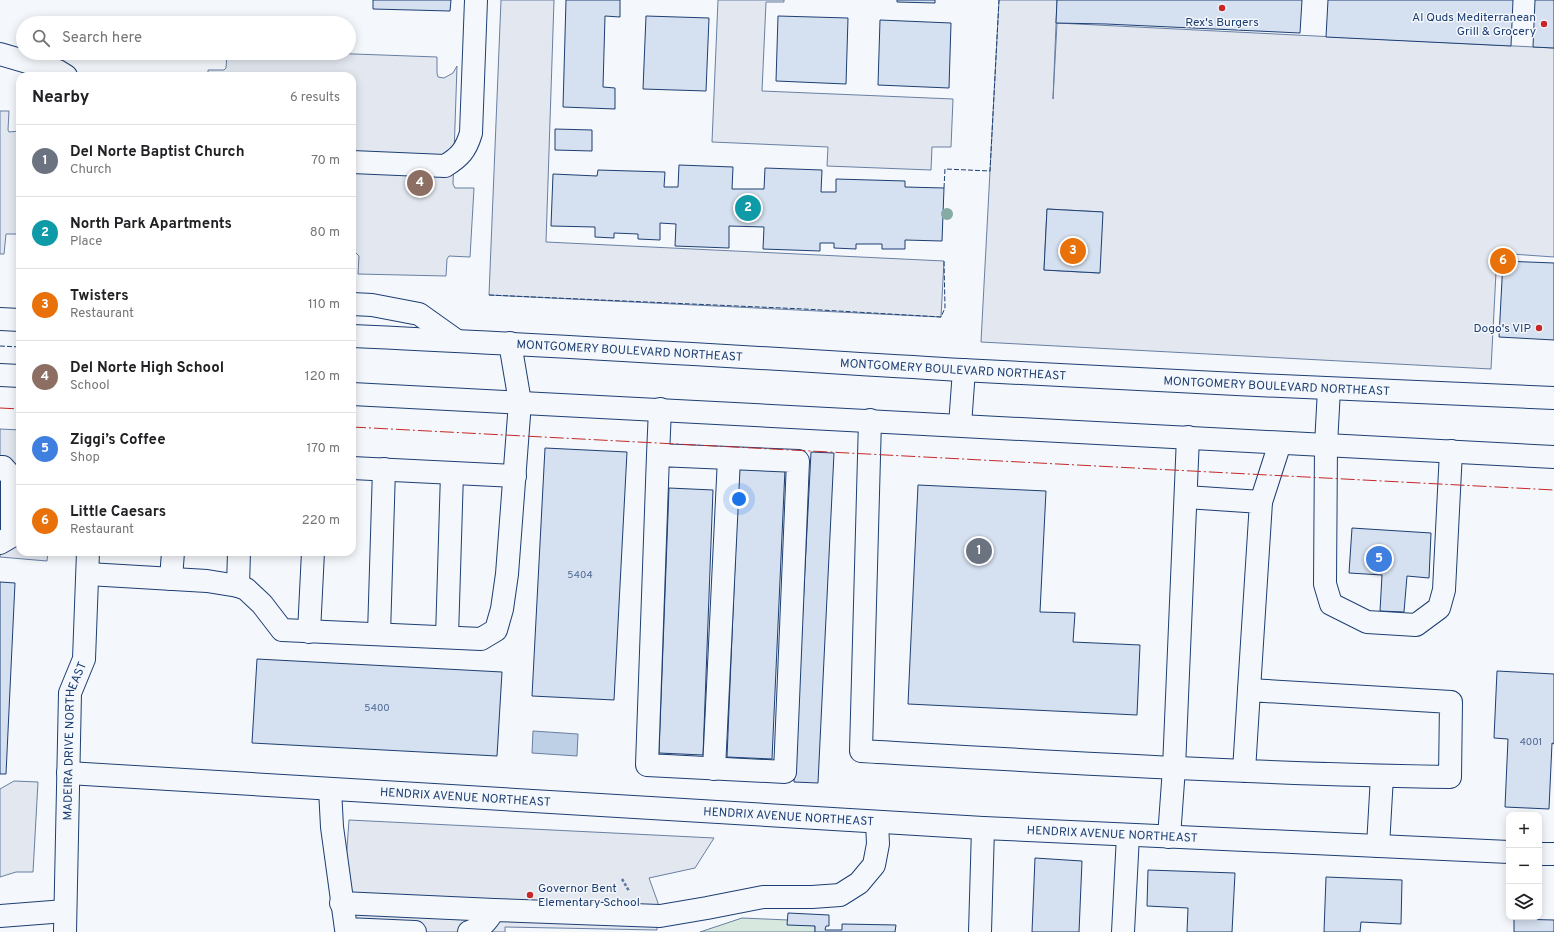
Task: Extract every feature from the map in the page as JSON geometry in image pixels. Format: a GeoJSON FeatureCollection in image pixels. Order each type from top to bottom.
{"type":"FeatureCollection","features":[{"type":"Feature","properties":{"kind":"main road"},"geometry":{"type":"LineString","coordinates":[[356,162],[445,166],[458,158],[467,146],[471,133],[476,0]]}},
{"type":"Feature","properties":{"kind":"main road"},"geometry":{"type":"LineString","coordinates":[[0,54],[16,59]]}},
{"type":"Feature","properties":{"kind":"main road"},"geometry":{"type":"LineString","coordinates":[[20,60],[60,72]]}},
{"type":"Feature","properties":{"kind":"main road"},"geometry":{"type":"LineString","coordinates":[[356,304],[372,305],[419,314],[457,340]]}},
{"type":"Feature","properties":{"kind":"main road"},"geometry":{"type":"LineString","coordinates":[[0,319],[16,320]]}},
{"type":"Feature","properties":{"kind":"main road","name":"MONTGOMERY BOULEVARD NORTHEAST"},"geometry":{"type":"LineString","coordinates":[[356,336],[457,340],[1329,390],[1554,398]]}},
{"type":"Feature","properties":{"kind":"main road"},"geometry":{"type":"LineString","coordinates":[[88,574],[207,581],[238,586],[246,589],[262,604],[282,630],[481,639],[496,630],[502,609],[507,574],[520,402],[510,343]]}},
{"type":"Feature","properties":{"kind":"main road"},"geometry":{"type":"LineString","coordinates":[[960,425],[964,370]]}},
{"type":"Feature","properties":{"kind":"main road"},"geometry":{"type":"LineString","coordinates":[[0,375],[16,376]]}},
{"type":"Feature","properties":{"kind":"main road"},"geometry":{"type":"LineString","coordinates":[[1329,390],[1326,445],[1325,584],[1331,604],[1367,622],[1416,625],[1439,608],[1444,590],[1451,451]]}},
{"type":"Feature","properties":{"kind":"main road"},"geometry":{"type":"LineString","coordinates":[[356,394],[1554,457]]}},
{"type":"Feature","properties":{"kind":"main road"},"geometry":{"type":"LineString","coordinates":[[658,455],[798,461],[784,772],[647,765],[658,455],[660,409]]}},
{"type":"Feature","properties":{"kind":"main road"},"geometry":{"type":"LineString","coordinates":[[870,420],[861,752],[1244,771],[1450,777],[1451,702],[1248,690]]}},
{"type":"Feature","properties":{"kind":"main road"},"geometry":{"type":"LineString","coordinates":[[1169,837],[1174,768],[1188,437]]}},
{"type":"Feature","properties":{"kind":"main road"},"geometry":{"type":"LineString","coordinates":[[1244,771],[1260,502],[1280,443]]}},
{"type":"Feature","properties":{"kind":"main road"},"geometry":{"type":"LineString","coordinates":[[714,769],[730,458]]}},
{"type":"Feature","properties":{"kind":"main road"},"geometry":{"type":"LineString","coordinates":[[0,467],[3,467],[12,477],[12,536],[0,544]]}},
{"type":"Feature","properties":{"kind":"main road"},"geometry":{"type":"LineString","coordinates":[[356,468],[515,476]]}},
{"type":"Feature","properties":{"kind":"main road"},"geometry":{"type":"LineString","coordinates":[[379,634],[384,469]]}},
{"type":"Feature","properties":{"kind":"main road"},"geometry":{"type":"LineString","coordinates":[[447,637],[452,473]]}},
{"type":"Feature","properties":{"kind":"main road"},"geometry":{"type":"LineString","coordinates":[[1186,497],[1260,502]]}},
{"type":"Feature","properties":{"kind":"main road","name":"MADEIRA DRIVE NORTHEAST"},"geometry":{"type":"LineString","coordinates":[[65,922],[70,693],[84,659],[88,556]]}},
{"type":"Feature","properties":{"kind":"main road"},"geometry":{"type":"LineString","coordinates":[[171,579],[173,556]]}},
{"type":"Feature","properties":{"kind":"main road"},"geometry":{"type":"LineString","coordinates":[[238,586],[239,556]]}},
{"type":"Feature","properties":{"kind":"main road"},"geometry":{"type":"LineString","coordinates":[[309,632],[313,556]]}},
{"type":"Feature","properties":{"kind":"main road","name":"HENDRIX AVENUE NORTHEAST"},"geometry":{"type":"LineString","coordinates":[[68,773],[983,828],[1506,852]]}},
{"type":"Feature","properties":{"kind":"main road"},"geometry":{"type":"LineString","coordinates":[[1378,846],[1382,776]]}},
{"type":"Feature","properties":{"kind":"main road"},"geometry":{"type":"LineString","coordinates":[[330,789],[332,827],[346,929],[414,932]]}},
{"type":"Feature","properties":{"kind":"main road"},"geometry":{"type":"LineString","coordinates":[[342,903],[660,916],[763,897],[812,897],[840,895],[859,883],[874,865],[878,844],[877,822]]}},
{"type":"Feature","properties":{"kind":"main road"},"geometry":{"type":"LineString","coordinates":[[980,932],[983,828]]}},
{"type":"Feature","properties":{"kind":"main road"},"geometry":{"type":"LineString","coordinates":[[1123,932],[1128,835]]}},
{"type":"Feature","properties":{"kind":"main road"},"geometry":{"type":"LineString","coordinates":[[1542,854],[1554,854]]}},
{"type":"Feature","properties":{"kind":"main road"},"geometry":{"type":"LineString","coordinates":[[469,932],[478,929],[488,919],[494,910]]}},
{"type":"Feature","properties":{"kind":"main road"},"geometry":{"type":"LineString","coordinates":[[0,916],[65,922]]}},
{"type":"Feature","properties":{"kind":"path"},"geometry":{"type":"LineString","coordinates":[[622,879],[630,892]]}},
{"type":"Feature","properties":{"kind":"shaded area"},"geometry":{"type":"Polygon","coordinates":[[[501,0],[554,0],[546,242],[944,261],[941,317],[489,295],[501,0]]]}},
{"type":"Feature","properties":{"kind":"shaded area"},"geometry":{"type":"Polygon","coordinates":[[[718,0],[784,0],[784,2],[766,2],[762,91],[953,99],[951,147],[932,147],[931,170],[827,166],[828,147],[712,142],[718,0]]]}},
{"type":"Feature","properties":{"kind":"shaded area"},"geometry":{"type":"Polygon","coordinates":[[[999,0],[1057,0],[1053,99],[1057,23],[1554,48],[1554,257],[1497,253],[1491,369],[981,342],[999,0]],[[1047,209],[1044,270],[1099,273],[1102,212],[1047,209]]]}},
{"type":"Feature","properties":{"kind":"shaded area"},"geometry":{"type":"Polygon","coordinates":[[[356,54],[437,57],[438,77],[444,78],[453,73],[457,66],[453,184],[455,188],[474,188],[470,257],[449,256],[447,259],[446,276],[358,274],[359,256],[356,253],[356,72],[208,72],[208,70],[224,70],[226,68],[227,60],[356,60],[356,54]]]}},
{"type":"Feature","properties":{"kind":"shaded area"},"geometry":{"type":"Polygon","coordinates":[[[0,111],[9,111],[8,130],[9,132],[16,131],[16,234],[6,234],[4,254],[0,254],[0,111]]]}},
{"type":"Feature","properties":{"kind":"shaded area"},"geometry":{"type":"Polygon","coordinates":[[[0,429],[16,430],[16,556],[48,556],[47,561],[0,557],[0,429]]]}},
{"type":"Feature","properties":{"kind":"shaded area"},"geometry":{"type":"Polygon","coordinates":[[[14,781],[38,782],[33,872],[16,872],[0,877],[0,789],[14,781]]]}},
{"type":"Feature","properties":{"kind":"shaded area"},"geometry":{"type":"Polygon","coordinates":[[[349,820],[714,838],[695,868],[649,878],[658,903],[657,930],[505,927],[505,932],[341,932],[349,820]]]}},
{"type":"Feature","properties":{"kind":"shaded area"},"geometry":{"type":"Polygon","coordinates":[[[742,918],[788,920],[815,926],[815,932],[700,932],[742,918]]]}},
{"type":"Feature","properties":{"kind":"water"},"geometry":{"type":"Polygon","coordinates":[[[533,731],[578,734],[577,756],[532,753],[533,731]]]}},
{"type":"Feature","properties":{"kind":"building"},"geometry":{"type":"Polygon","coordinates":[[[373,0],[451,0],[450,11],[373,9],[373,0]]]}},
{"type":"Feature","properties":{"kind":"building"},"geometry":{"type":"Polygon","coordinates":[[[566,0],[620,0],[620,17],[605,16],[603,87],[615,88],[615,109],[563,107],[566,0]]]}},
{"type":"Feature","properties":{"kind":"building"},"geometry":{"type":"Polygon","coordinates":[[[897,0],[935,0],[935,3],[897,2],[897,0]]]}},
{"type":"Feature","properties":{"kind":"building"},"geometry":{"type":"Polygon","coordinates":[[[1057,0],[1302,0],[1300,33],[1056,23],[1057,0]]]}},
{"type":"Feature","properties":{"kind":"building"},"geometry":{"type":"Polygon","coordinates":[[[1328,0],[1513,0],[1511,46],[1326,37],[1328,0]]]}},
{"type":"Feature","properties":{"kind":"building","name":"Al Quds Mediterranean Grill & Grocery"},"geometry":{"type":"Polygon","coordinates":[[[1535,0],[1554,0],[1554,48],[1533,47],[1535,0]]]}},
{"type":"Feature","properties":{"kind":"building"},"geometry":{"type":"Polygon","coordinates":[[[646,16],[709,18],[706,91],[643,89],[646,16]]]}},
{"type":"Feature","properties":{"kind":"building"},"geometry":{"type":"Polygon","coordinates":[[[778,16],[848,18],[846,84],[776,81],[778,16]]]}},
{"type":"Feature","properties":{"kind":"building"},"geometry":{"type":"Polygon","coordinates":[[[880,20],[951,23],[949,88],[878,85],[880,20]]]}},
{"type":"Feature","properties":{"kind":"building"},"geometry":{"type":"Polygon","coordinates":[[[555,129],[592,130],[592,151],[555,150],[555,129]]]}},
{"type":"Feature","properties":{"kind":"building"},"geometry":{"type":"Polygon","coordinates":[[[679,165],[733,167],[732,189],[764,189],[765,168],[822,170],[821,192],[836,192],[836,179],[905,181],[905,187],[944,188],[942,241],[905,240],[905,249],[882,249],[882,244],[856,244],[856,249],[834,248],[834,243],[820,243],[820,251],[763,249],[764,227],[729,226],[729,248],[675,246],[676,224],[660,223],[660,240],[638,239],[638,234],[614,233],[614,238],[595,237],[595,227],[551,226],[553,174],[597,176],[598,170],[665,172],[664,187],[678,187],[679,165]]]}},
{"type":"Feature","properties":{"kind":"building"},"geometry":{"type":"Polygon","coordinates":[[[1047,209],[1103,212],[1100,273],[1044,270],[1047,209]]]}},
{"type":"Feature","properties":{"kind":"building"},"geometry":{"type":"Polygon","coordinates":[[[1503,261],[1554,263],[1554,340],[1499,337],[1503,261]]]}},
{"type":"Feature","properties":{"kind":"building"},"geometry":{"type":"Polygon","coordinates":[[[545,448],[627,452],[614,700],[532,696],[545,448]]]}},
{"type":"Feature","properties":{"kind":"building"},"geometry":{"type":"Polygon","coordinates":[[[811,452],[834,453],[818,783],[794,782],[811,452]]]}},
{"type":"Feature","properties":{"kind":"building"},"geometry":{"type":"Polygon","coordinates":[[[739,467],[785,469],[772,759],[727,757],[739,467]]]}},
{"type":"Feature","properties":{"kind":"building"},"geometry":{"type":"Polygon","coordinates":[[[918,485],[1046,491],[1040,612],[1075,613],[1073,642],[1140,645],[1137,715],[908,704],[918,485]]]}},
{"type":"Feature","properties":{"kind":"building"},"geometry":{"type":"Polygon","coordinates":[[[669,488],[713,490],[703,755],[659,753],[669,488]]]}},
{"type":"Feature","properties":{"kind":"building"},"geometry":{"type":"Polygon","coordinates":[[[1352,528],[1431,533],[1429,578],[1407,576],[1404,612],[1380,611],[1382,575],[1349,573],[1352,528]]]}},
{"type":"Feature","properties":{"kind":"building"},"geometry":{"type":"Polygon","coordinates":[[[0,582],[15,583],[6,774],[0,774],[0,582]]]}},
{"type":"Feature","properties":{"kind":"building"},"geometry":{"type":"Polygon","coordinates":[[[257,659],[502,672],[497,756],[252,743],[257,659]]]}},
{"type":"Feature","properties":{"kind":"building"},"geometry":{"type":"Polygon","coordinates":[[[1497,671],[1554,674],[1554,744],[1552,743],[1549,809],[1505,807],[1508,739],[1494,738],[1497,671]]]}},
{"type":"Feature","properties":{"kind":"building"},"geometry":{"type":"Polygon","coordinates":[[[1035,858],[1082,861],[1079,932],[1032,932],[1035,858]]]}},
{"type":"Feature","properties":{"kind":"building"},"geometry":{"type":"Polygon","coordinates":[[[1148,870],[1235,873],[1232,932],[1187,932],[1188,908],[1147,906],[1148,870]]]}},
{"type":"Feature","properties":{"kind":"building"},"geometry":{"type":"Polygon","coordinates":[[[1326,877],[1402,880],[1401,924],[1361,922],[1360,932],[1324,932],[1326,877]]]}},
{"type":"Feature","properties":{"kind":"building"},"geometry":{"type":"Polygon","coordinates":[[[788,913],[829,915],[829,926],[826,926],[825,930],[842,930],[842,924],[896,925],[895,932],[815,932],[815,926],[787,925],[788,913]]]}},
{"type":"Feature","properties":{"kind":"building"},"geometry":{"type":"Polygon","coordinates":[[[1514,920],[1554,920],[1554,932],[1514,932],[1514,920]]]}},
{"type":"Feature","properties":{"kind":"fence"},"geometry":{"type":"LineString","coordinates":[[944,188],[945,169],[990,171],[999,0]]}},
{"type":"Feature","properties":{"kind":"fence"},"geometry":{"type":"LineString","coordinates":[[489,295],[804,309],[941,317],[945,308],[944,261]]}},
{"type":"Feature","properties":{"kind":"fence"},"geometry":{"type":"LineString","coordinates":[[0,346],[16,347]]}},
{"type":"Feature","properties":{"kind":"power"},"geometry":{"type":"LineString","coordinates":[[0,408],[16,409]]}},
{"type":"Feature","properties":{"kind":"power"},"geometry":{"type":"LineString","coordinates":[[356,427],[1554,490]]}},
{"type":"Feature","properties":{"kind":"place","name":"Rex's Burgers"},"geometry":{"type":"Point","coordinates":[1222,8]}},
{"type":"Feature","properties":{"kind":"place","name":"Al Quds Mediterranean Grill & Grocery"},"geometry":{"type":"Point","coordinates":[1544,24]}},
{"type":"Feature","properties":{"kind":"place","name":"Del Norte High School"},"geometry":{"type":"Point","coordinates":[420,183]}},
{"type":"Feature","properties":{"kind":"place","name":"North Park Apartments"},"geometry":{"type":"Point","coordinates":[748,208]}},
{"type":"Feature","properties":{"kind":"place","name":"Twisters"},"geometry":{"type":"Point","coordinates":[1073,251]}},
{"type":"Feature","properties":{"kind":"place","name":"Little Caesars"},"geometry":{"type":"Point","coordinates":[1503,261]}},
{"type":"Feature","properties":{"kind":"place","name":"Dogo's VIP"},"geometry":{"type":"Point","coordinates":[1539,328]}},
{"type":"Feature","properties":{"kind":"place","name":"Del Norte Baptist Church"},"geometry":{"type":"Point","coordinates":[979,551]}},
{"type":"Feature","properties":{"kind":"place","name":"Ziggi’s Coffee"},"geometry":{"type":"Point","coordinates":[1379,559]}},
{"type":"Feature","properties":{"kind":"place","name":"Governor Bent Elementary School"},"geometry":{"type":"Point","coordinates":[530,895]}}]}
